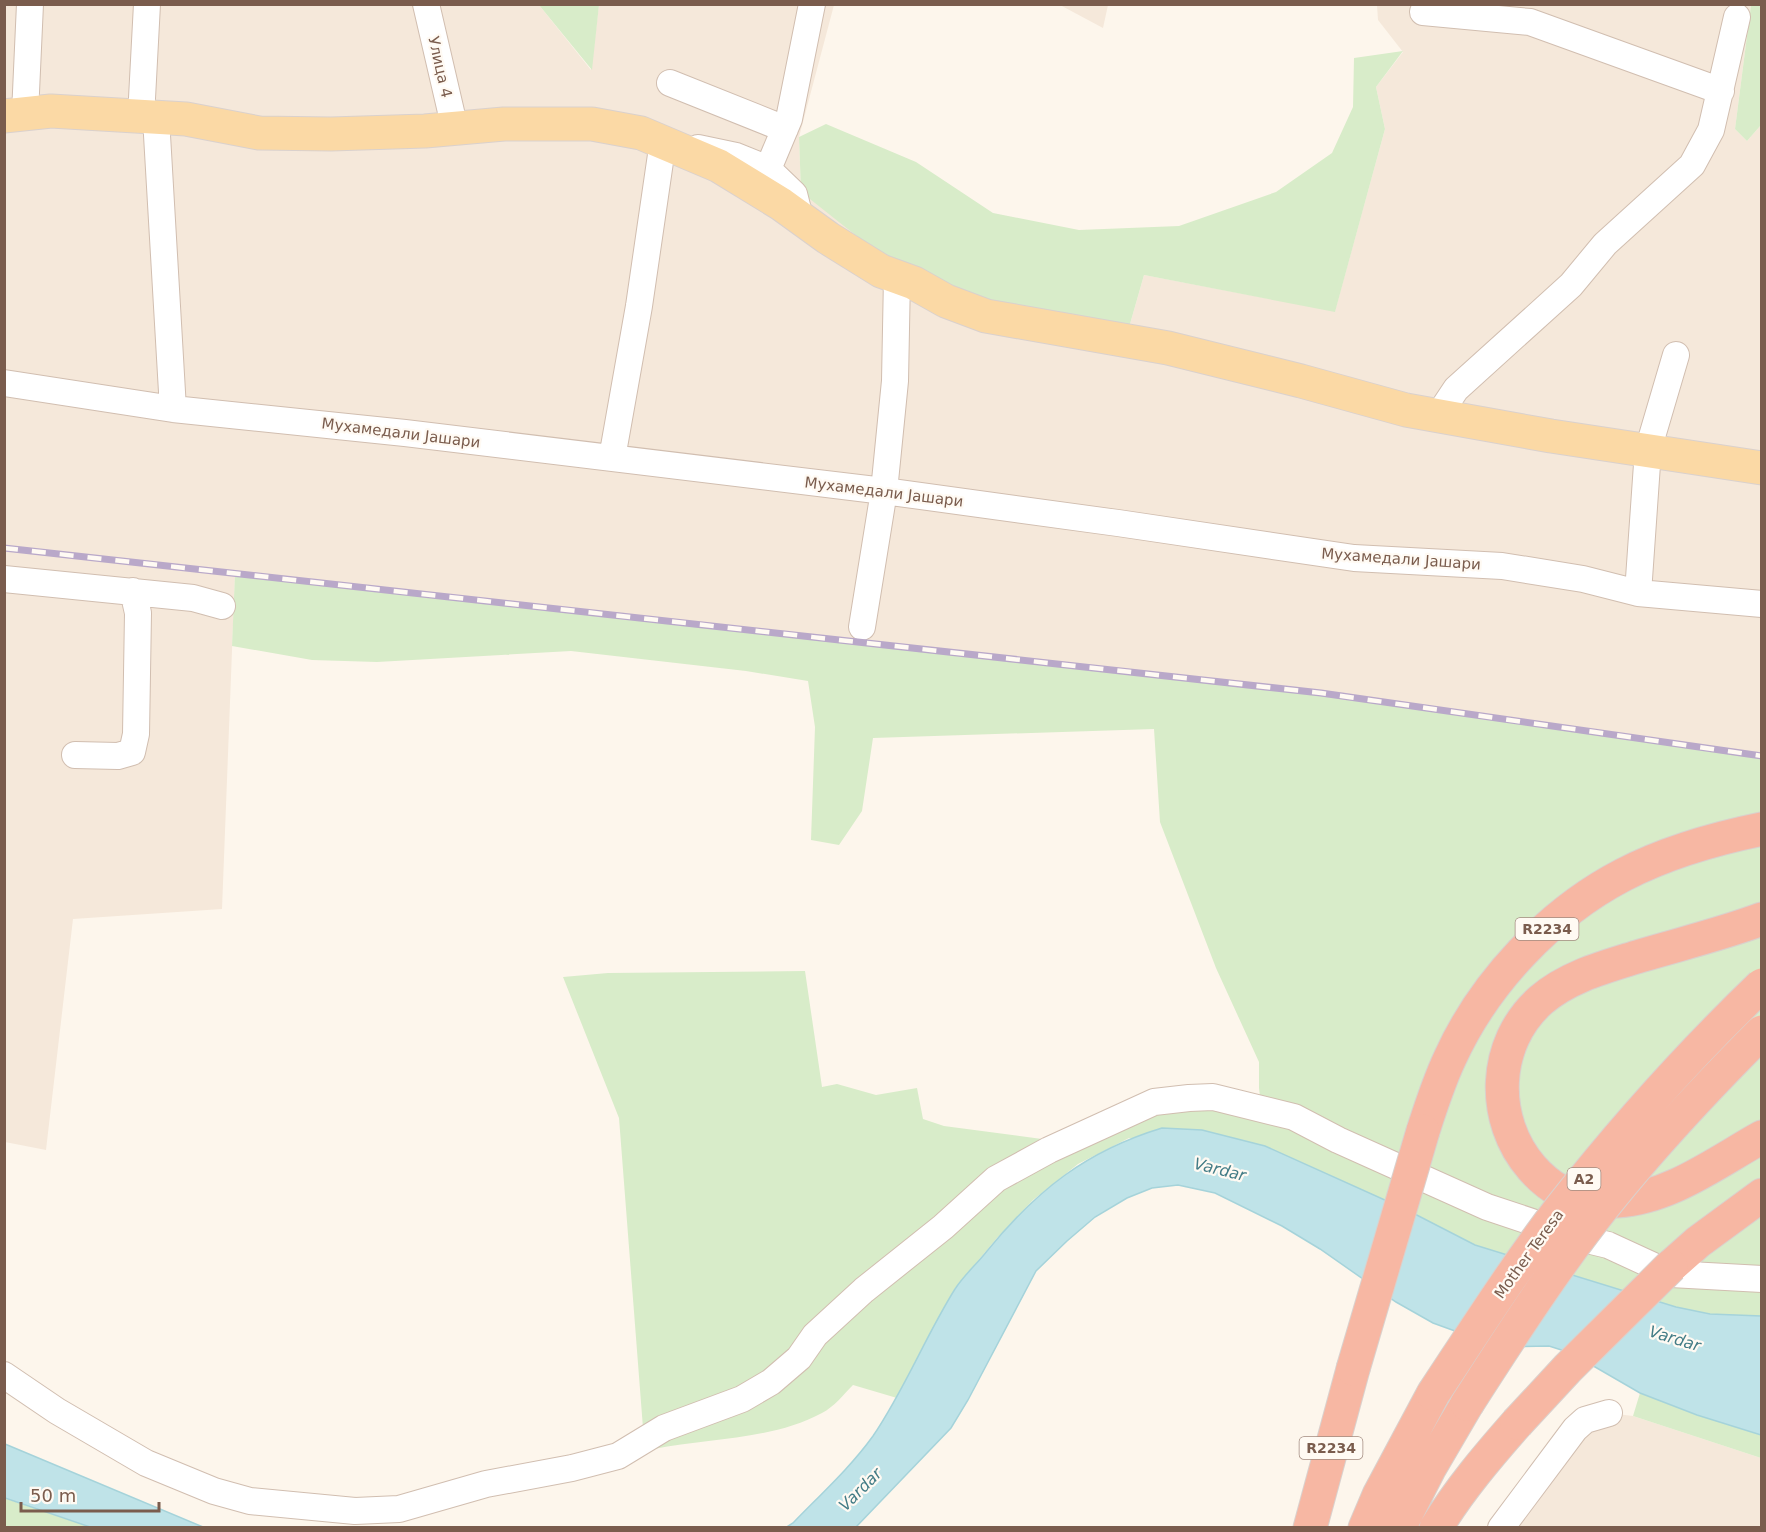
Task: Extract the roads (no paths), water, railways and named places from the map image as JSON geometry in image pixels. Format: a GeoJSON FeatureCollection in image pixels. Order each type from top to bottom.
{"type":"FeatureCollection","features":[{"type":"Feature","properties":{"kind":"highway","name":"R2234"},"geometry":{"type":"LineString","coordinates":[[1310,1527],[1353,1369],[1423,1131],[1450,1058],[1472,1018],[1510,968],[1559,919],[1598,890],[1647,863],[1702,843],[1761,829]]}},
{"type":"Feature","properties":{"kind":"highway"},"geometry":{"type":"LineString","coordinates":[[1761,919],[1594,970],[1559,987],[1533,1007],[1519,1025],[1508,1047],[1502,1077],[1504,1109],[1510,1132],[1526,1161],[1546,1182],[1560,1191],[1579,1198],[1617,1201],[1660,1192],[1681,1183],[1761,1137]]}},
{"type":"Feature","properties":{"kind":"highway","name":"Mother Teresa"},"geometry":{"type":"LineString","coordinates":[[1365,1527],[1379,1495],[1433,1394],[1511,1276],[1593,1168],[1699,1048],[1761,985]]}},
{"type":"Feature","properties":{"kind":"highway","name":"Mother Teresa"},"geometry":{"type":"LineString","coordinates":[[1399,1527],[1429,1469],[1467,1404],[1566,1256],[1642,1161],[1761,1032]]}},
{"type":"Feature","properties":{"kind":"highway"},"geometry":{"type":"LineString","coordinates":[[1436,1527],[1485,1460],[1568,1368],[1671,1266],[1698,1242],[1761,1195]]}},
{"type":"Feature","properties":{"kind":"main road"},"geometry":{"type":"LineString","coordinates":[[15,115],[51,111],[186,119],[259,133],[331,134],[455,129],[504,124],[592,124],[641,133],[719,166],[881,271],[914,283],[946,301],[986,316],[1168,348],[1406,410],[1551,436],[1761,468]]}},
{"type":"Feature","properties":{"kind":"street"},"geometry":{"type":"LineString","coordinates":[[15,115],[30,4]]}},
{"type":"Feature","properties":{"kind":"street"},"geometry":{"type":"LineString","coordinates":[[147,4],[148,117],[173,409]]}},
{"type":"Feature","properties":{"kind":"street","name":"Улица 4"},"geometry":{"type":"LineString","coordinates":[[426,4],[455,129]]}},
{"type":"Feature","properties":{"kind":"street"},"geometry":{"type":"LineString","coordinates":[[768,169],[789,119],[812,4]]}},
{"type":"Feature","properties":{"kind":"street"},"geometry":{"type":"LineString","coordinates":[[1423,12],[1530,22],[1720,91]]}},
{"type":"Feature","properties":{"kind":"street"},"geometry":{"type":"LineString","coordinates":[[1438,416],[1456,389],[1571,285],[1605,244],[1692,165],[1711,130],[1737,17]]}},
{"type":"Feature","properties":{"kind":"street"},"geometry":{"type":"LineString","coordinates":[[670,83],[785,129]]}},
{"type":"Feature","properties":{"kind":"street"},"geometry":{"type":"LineString","coordinates":[[612,458],[670,144],[707,148],[736,156],[768,169],[794,194],[800,218]]}},
{"type":"Feature","properties":{"kind":"street"},"geometry":{"type":"LineString","coordinates":[[862,627],[884,491],[895,381],[897,277]]}},
{"type":"Feature","properties":{"kind":"street"},"geometry":{"type":"LineString","coordinates":[[1638,593],[1647,450],[1676,355]]}},
{"type":"Feature","properties":{"kind":"street","name":"Мухамедали Јашари"},"geometry":{"type":"LineString","coordinates":[[4,383],[173,409],[382,431],[884,491],[1354,558],[1502,566],[1583,579],[1638,593],[1761,604]]}},
{"type":"Feature","properties":{"kind":"street"},"geometry":{"type":"LineString","coordinates":[[4,579],[193,598],[222,606]]}},
{"type":"Feature","properties":{"kind":"street"},"geometry":{"type":"LineString","coordinates":[[75,755],[118,756],[132,752],[136,734],[138,613],[133,591]]}},
{"type":"Feature","properties":{"kind":"street"},"geometry":{"type":"LineString","coordinates":[[4,1375],[57,1411],[146,1463],[214,1491],[250,1501],[354,1511],[399,1509],[486,1484],[572,1468],[618,1456],[664,1428],[742,1399],[771,1382],[799,1358],[815,1335],[864,1290],[943,1227],[996,1179],[1057,1146],[1154,1102],[1189,1098],[1213,1097],[1294,1117],[1348,1145],[1487,1207],[1608,1245],[1671,1274],[1761,1279]]}},
{"type":"Feature","properties":{"kind":"street"},"geometry":{"type":"LineString","coordinates":[[1501,1527],[1575,1429],[1586,1420],[1609,1413]]}},
{"type":"Feature","properties":{"kind":"water","name":"Vardar"},"geometry":{"type":"Polygon","coordinates":[[[1162,1128],[1202,1130],[1265,1146],[1407,1210],[1475,1245],[1676,1307],[1710,1314],[1761,1316],[1761,1435],[1697,1415],[1640,1393],[1571,1353],[1549,1346],[1499,1347],[1433,1323],[1396,1302],[1320,1249],[1282,1226],[1215,1193],[1178,1185],[1152,1188],[1127,1198],[1095,1217],[1036,1271],[951,1428],[856,1527],[785,1528],[793,1523],[834,1481],[873,1436],[955,1289],[1006,1229],[1044,1191],[1086,1161],[1135,1137],[1162,1128]]]}},
{"type":"Feature","properties":{"kind":"water"},"geometry":{"type":"Polygon","coordinates":[[[5,1444],[203,1527],[90,1527],[5,1498],[5,1444]]]}},
{"type":"Feature","properties":{"kind":"railway"},"geometry":{"type":"LineString","coordinates":[[4,548],[1321,693],[1762,756]]}}]}
